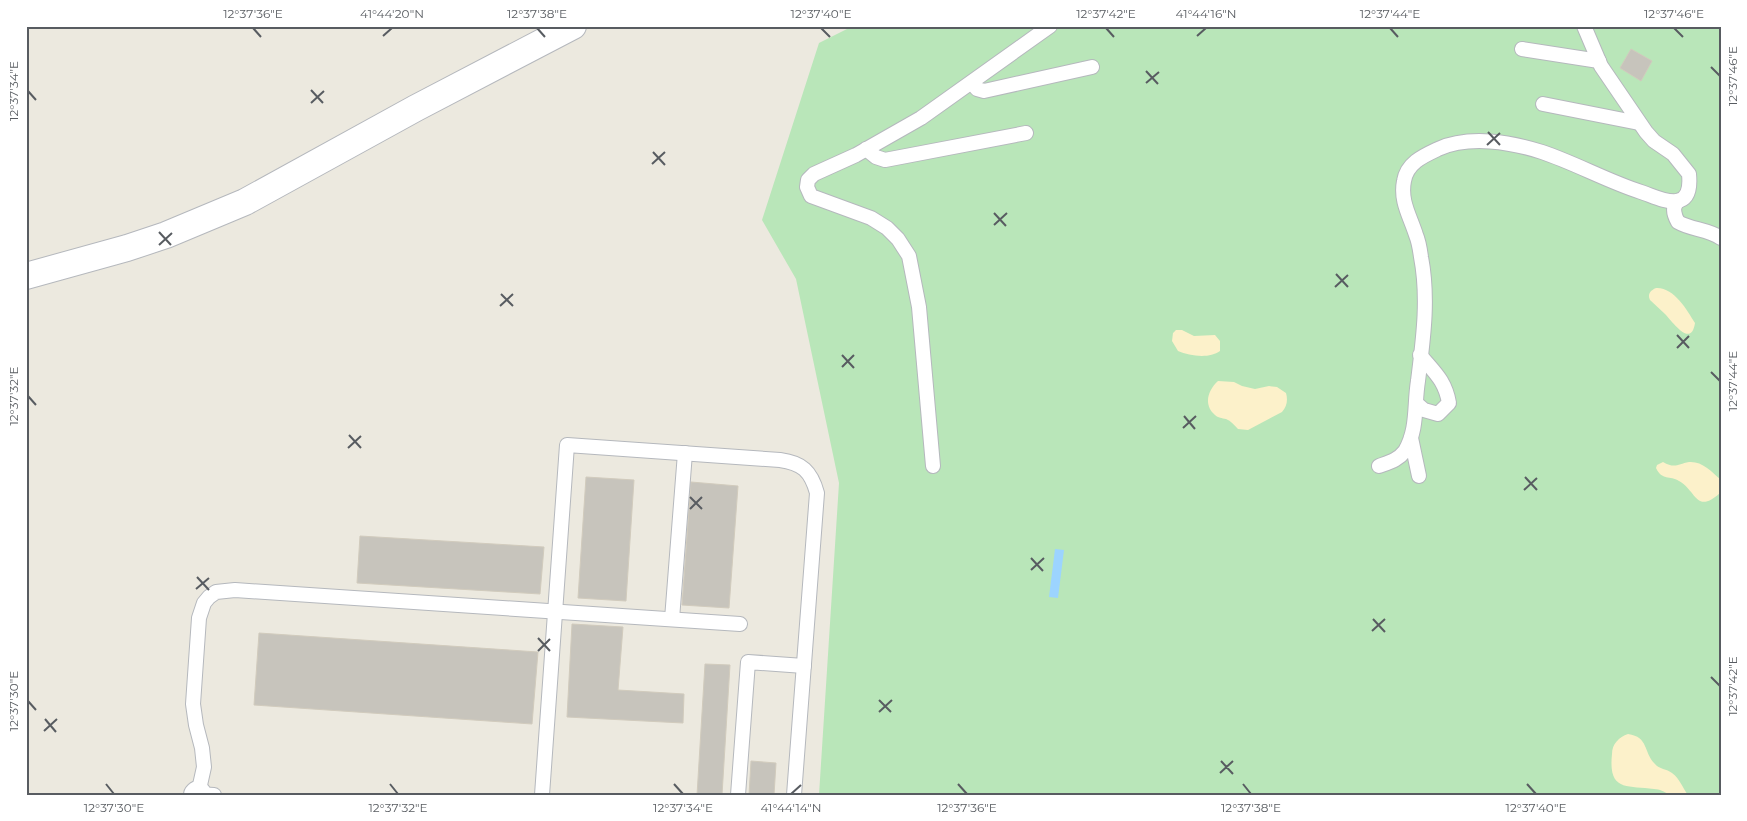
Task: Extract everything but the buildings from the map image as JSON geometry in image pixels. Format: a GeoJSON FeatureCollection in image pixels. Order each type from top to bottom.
{"type":"FeatureCollection","features":[{"type":"Feature","properties":{"kind":"street"},"geometry":{"type":"LineString","coordinates":[[26,276],[127,248],[166,235],[245,202],[416,108],[573,26]]}},
{"type":"Feature","properties":{"kind":"lane"},"geometry":{"type":"LineString","coordinates":[[933,466],[919,307],[909,256],[898,239],[887,228],[871,218],[810,196],[807,187],[808,180],[814,174],[866,149],[922,118],[1050,26]]}},
{"type":"Feature","properties":{"kind":"lane"},"geometry":{"type":"LineString","coordinates":[[1584,26],[1609,80],[1639,123],[1654,141],[1673,154],[1689,174],[1689,191],[1674,206],[1678,222],[1685,226],[1708,230],[1721,238]]}},
{"type":"Feature","properties":{"kind":"lane"},"geometry":{"type":"LineString","coordinates":[[1522,49],[1599,61]]}},
{"type":"Feature","properties":{"kind":"lane"},"geometry":{"type":"LineString","coordinates":[[972,83],[977,89],[984,91],[1092,67]]}},
{"type":"Feature","properties":{"kind":"lane"},"geometry":{"type":"LineString","coordinates":[[1543,104],[1639,123]]}},
{"type":"Feature","properties":{"kind":"lane"},"geometry":{"type":"LineString","coordinates":[[866,149],[876,157],[885,160],[1026,133]]}},
{"type":"Feature","properties":{"kind":"lane"},"geometry":{"type":"LineString","coordinates":[[1379,466],[1395,461],[1404,451],[1413,433],[1426,297],[1417,236],[1405,208],[1403,192],[1408,169],[1417,160],[1454,143],[1473,142],[1514,145],[1542,152],[1627,187],[1668,201],[1677,202]]}},
{"type":"Feature","properties":{"kind":"lane"},"geometry":{"type":"LineString","coordinates":[[1416,403],[1424,410],[1438,414],[1449,403],[1444,385],[1438,375],[1420,355]]}},
{"type":"Feature","properties":{"kind":"lane"},"geometry":{"type":"LineString","coordinates":[[1411,438],[1419,476]]}},
{"type":"Feature","properties":{"kind":"lane"},"geometry":{"type":"LineString","coordinates":[[542,795],[568,445],[790,462],[807,470],[817,492],[794,795]]}},
{"type":"Feature","properties":{"kind":"lane"},"geometry":{"type":"LineString","coordinates":[[672,619],[685,453]]}},
{"type":"Feature","properties":{"kind":"lane"},"geometry":{"type":"LineString","coordinates":[[203,794],[204,767],[202,748],[193,704],[199,618],[204,603],[216,592],[235,590],[740,624]]}},
{"type":"Feature","properties":{"kind":"lane"},"geometry":{"type":"LineString","coordinates":[[738,795],[748,662],[804,666]]}},
{"type":"Feature","properties":{"kind":"green space"},"geometry":{"type":"Polygon","coordinates":[[[853,26],[1721,26],[1721,795],[819,795],[839,483],[796,279],[762,220],[819,43],[853,26]]]}},
{"type":"Feature","properties":{"kind":"sand"},"geometry":{"type":"Polygon","coordinates":[[[1656,288],[1669,291],[1684,306],[1695,323],[1690,334],[1681,331],[1650,300],[1650,292],[1656,288]]]}},
{"type":"Feature","properties":{"kind":"sand"},"geometry":{"type":"Polygon","coordinates":[[[1176,330],[1182,330],[1194,336],[1215,335],[1220,341],[1220,351],[1216,354],[1199,356],[1178,351],[1172,341],[1173,333],[1176,330]]]}},
{"type":"Feature","properties":{"kind":"sand"},"geometry":{"type":"Polygon","coordinates":[[[1218,381],[1234,382],[1255,389],[1269,386],[1277,387],[1286,393],[1286,405],[1282,412],[1248,430],[1238,429],[1228,420],[1216,416],[1209,407],[1209,393],[1218,381]]]}},
{"type":"Feature","properties":{"kind":"sand"},"geometry":{"type":"Polygon","coordinates":[[[1663,462],[1674,466],[1689,462],[1702,465],[1720,479],[1720,493],[1706,502],[1697,499],[1685,485],[1676,479],[1661,475],[1658,472],[1657,465],[1663,462]]]}},
{"type":"Feature","properties":{"kind":"sand"},"geometry":{"type":"Polygon","coordinates":[[[1628,734],[1639,738],[1643,742],[1655,764],[1675,775],[1688,795],[1673,795],[1658,790],[1628,786],[1616,781],[1613,775],[1612,750],[1617,741],[1628,734]]]}},
{"type":"Feature","properties":{"kind":"water"},"geometry":{"type":"Polygon","coordinates":[[[1055,549],[1064,550],[1058,598],[1049,597],[1055,549]]]}}]}
